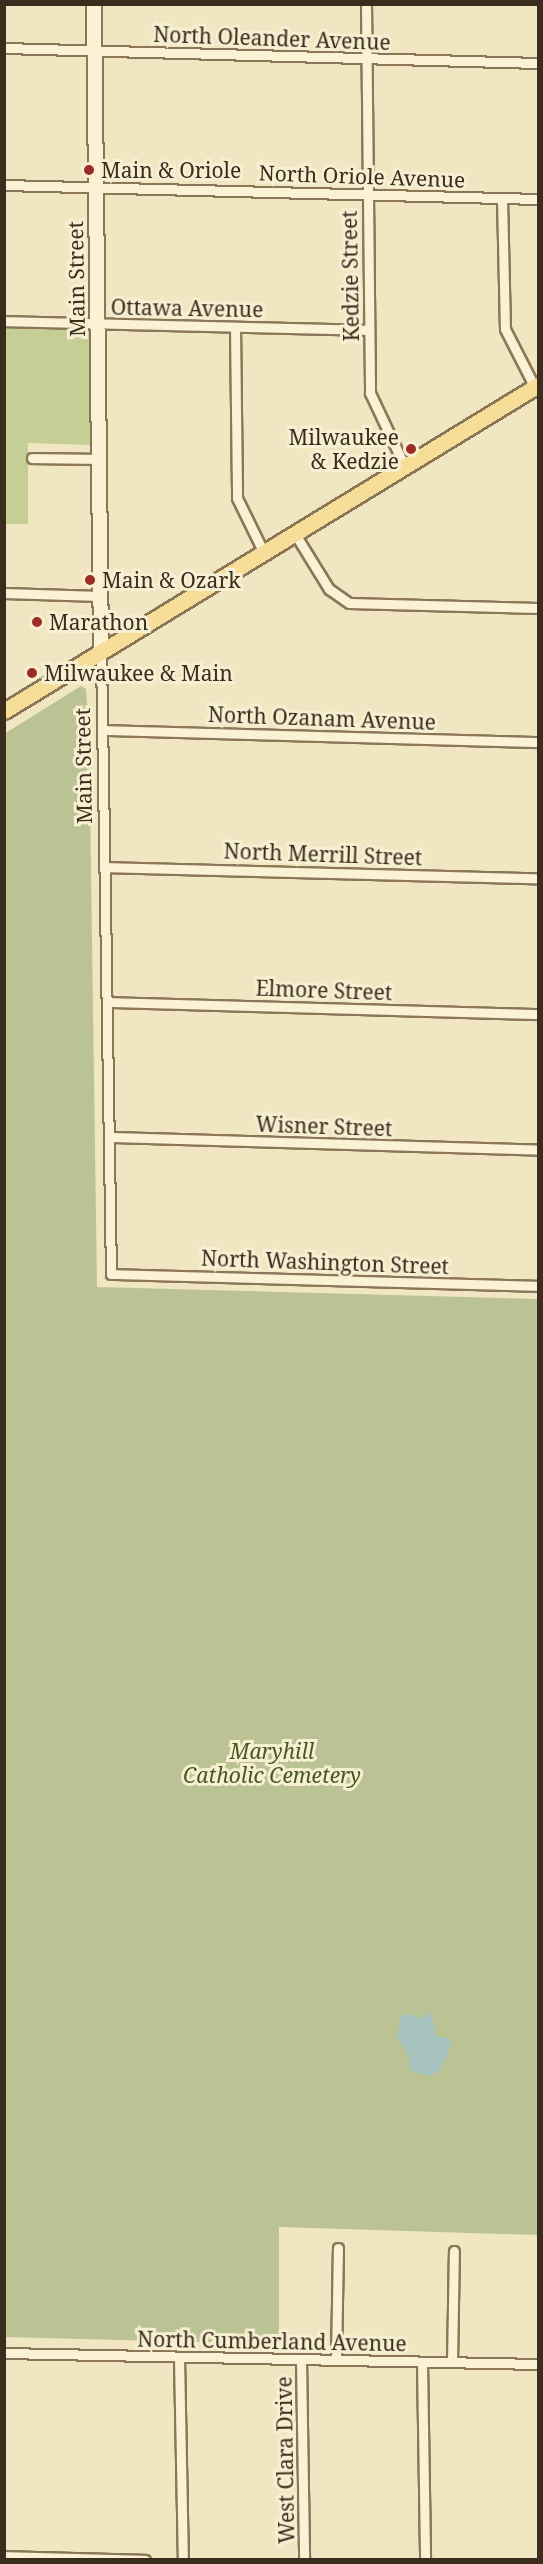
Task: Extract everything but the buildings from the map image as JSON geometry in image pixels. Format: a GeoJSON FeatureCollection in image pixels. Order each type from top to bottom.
{"type":"FeatureCollection","features":[{"type":"Feature","properties":{"kind":"main road"},"geometry":{"type":"LineString","coordinates":[[4,711],[537,387]]}},
{"type":"Feature","properties":{"kind":"street","name":"Main Street"},"geometry":{"type":"LineString","coordinates":[[94,4],[100,596],[104,730],[111,1274]]}},
{"type":"Feature","properties":{"kind":"street","name":"Kedzie Street"},"geometry":{"type":"LineString","coordinates":[[366,4],[368,330],[372,403],[405,467]]}},
{"type":"Feature","properties":{"kind":"street","name":"North Oleander Avenue"},"geometry":{"type":"LineString","coordinates":[[4,48],[538,63]]}},
{"type":"Feature","properties":{"kind":"street","name":"North Oriole Avenue"},"geometry":{"type":"LineString","coordinates":[[4,184],[538,199]]}},
{"type":"Feature","properties":{"kind":"street"},"geometry":{"type":"LineString","coordinates":[[502,198],[505,329],[537,387]]}},
{"type":"Feature","properties":{"kind":"street","name":"Ottawa Avenue"},"geometry":{"type":"LineString","coordinates":[[4,321],[368,330]]}},
{"type":"Feature","properties":{"kind":"street"},"geometry":{"type":"LineString","coordinates":[[235,327],[235,489],[240,506],[264,553]]}},
{"type":"Feature","properties":{"kind":"street"},"geometry":{"type":"LineString","coordinates":[[32,458],[99,459]]}},
{"type":"Feature","properties":{"kind":"street"},"geometry":{"type":"LineString","coordinates":[[295,534],[329,590],[349,603],[538,608]]}},
{"type":"Feature","properties":{"kind":"street"},"geometry":{"type":"LineString","coordinates":[[4,593],[100,596]]}},
{"type":"Feature","properties":{"kind":"street","name":"North Ozanam Avenue"},"geometry":{"type":"LineString","coordinates":[[104,730],[538,742]]}},
{"type":"Feature","properties":{"kind":"street","name":"North Merrill Street"},"geometry":{"type":"LineString","coordinates":[[106,867],[538,878]]}},
{"type":"Feature","properties":{"kind":"street","name":"Elmore Street"},"geometry":{"type":"LineString","coordinates":[[108,1002],[538,1014]]}},
{"type":"Feature","properties":{"kind":"street","name":"Wisner Street"},"geometry":{"type":"LineString","coordinates":[[108,1137],[538,1150]]}},
{"type":"Feature","properties":{"kind":"street","name":"North Washington Street"},"geometry":{"type":"LineString","coordinates":[[111,1274],[538,1286]]}},
{"type":"Feature","properties":{"kind":"street"},"geometry":{"type":"LineString","coordinates":[[336,2360],[338,2248]]}},
{"type":"Feature","properties":{"kind":"street"},"geometry":{"type":"LineString","coordinates":[[452,2362],[454,2251]]}},
{"type":"Feature","properties":{"kind":"street","name":"North Cumberland Avenue"},"geometry":{"type":"LineString","coordinates":[[4,2353],[538,2364]]}},
{"type":"Feature","properties":{"kind":"street"},"geometry":{"type":"LineString","coordinates":[[180,2357],[183,2559]]}},
{"type":"Feature","properties":{"kind":"street","name":"West Clara Drive"},"geometry":{"type":"LineString","coordinates":[[301,2360],[304,2559]]}},
{"type":"Feature","properties":{"kind":"street"},"geometry":{"type":"LineString","coordinates":[[422,2362],[425,2559]]}},
{"type":"Feature","properties":{"kind":"street"},"geometry":{"type":"LineString","coordinates":[[4,2556],[145,2559]]}},
{"type":"Feature","properties":{"kind":"green space"},"geometry":{"type":"Polygon","coordinates":[[[5,326],[80,327],[91,331],[92,445],[28,443],[28,524],[5,524],[5,326]]]}},
{"type":"Feature","properties":{"kind":"green space","name":"Maryhill Catholic Cemetery"},"geometry":{"type":"Polygon","coordinates":[[[81,686],[86,689],[89,731],[97,1287],[538,1299],[538,2235],[279,2227],[279,2344],[5,2337],[4,734],[81,686]]]}},
{"type":"Feature","properties":{"kind":"water"},"geometry":{"type":"Polygon","coordinates":[[[427,2012],[433,2019],[436,2036],[448,2038],[452,2044],[439,2072],[428,2076],[409,2070],[409,2057],[397,2037],[401,2016],[410,2014],[420,2019],[427,2012]]]}},
{"type":"Feature","properties":{"kind":"place","name":"Main & Oriole"},"geometry":{"type":"Point","coordinates":[89,170]}},
{"type":"Feature","properties":{"kind":"place","name":"Milwaukee & Kedzie"},"geometry":{"type":"Point","coordinates":[411,449]}},
{"type":"Feature","properties":{"kind":"place","name":"Main & Ozark"},"geometry":{"type":"Point","coordinates":[90,580]}},
{"type":"Feature","properties":{"kind":"place","name":"Marathon"},"geometry":{"type":"Point","coordinates":[37,622]}},
{"type":"Feature","properties":{"kind":"place","name":"Milwaukee & Main"},"geometry":{"type":"Point","coordinates":[32,673]}}]}
